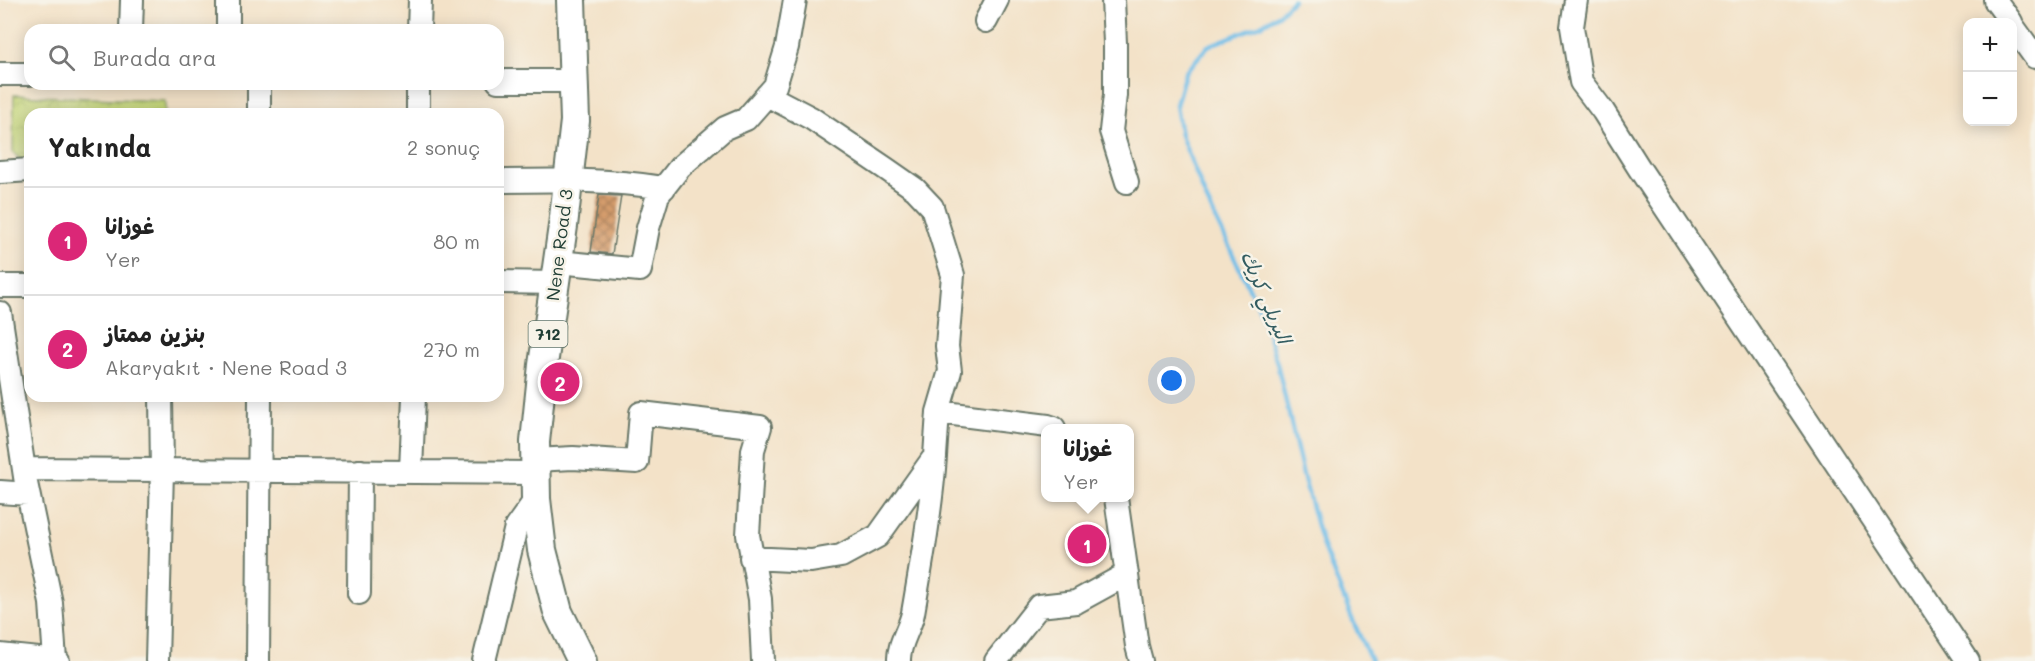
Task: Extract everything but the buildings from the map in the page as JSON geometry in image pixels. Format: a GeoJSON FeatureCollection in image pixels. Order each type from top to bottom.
{"type":"FeatureCollection","features":[{"type":"Feature","properties":{"kind":"main road","name":"Nene Road 3"},"geometry":{"type":"LineString","coordinates":[[571,0],[574,121],[535,442],[542,550],[558,612],[582,661]]}},
{"type":"Feature","properties":{"kind":"street"},"geometry":{"type":"LineString","coordinates":[[131,24],[132,0]]}},
{"type":"Feature","properties":{"kind":"street"},"geometry":{"type":"LineString","coordinates":[[228,0],[228,24]]}},
{"type":"Feature","properties":{"kind":"street"},"geometry":{"type":"LineString","coordinates":[[419,24],[420,0]]}},
{"type":"Feature","properties":{"kind":"street"},"geometry":{"type":"LineString","coordinates":[[504,281],[556,272],[640,270],[648,228],[658,195],[680,167],[724,128],[746,119],[775,86],[787,47],[795,0]]}},
{"type":"Feature","properties":{"kind":"street"},"geometry":{"type":"LineString","coordinates":[[986,21],[997,0]]}},
{"type":"Feature","properties":{"kind":"street"},"geometry":{"type":"LineString","coordinates":[[1113,0],[1115,95],[1112,131],[1127,182]]}},
{"type":"Feature","properties":{"kind":"street"},"geometry":{"type":"LineString","coordinates":[[1576,0],[1572,27],[1581,82],[1603,111],[1968,661]]}},
{"type":"Feature","properties":{"kind":"street"},"geometry":{"type":"LineString","coordinates":[[1995,0],[2008,18]]}},
{"type":"Feature","properties":{"kind":"street"},"geometry":{"type":"LineString","coordinates":[[2017,31],[2035,57]]}},
{"type":"Feature","properties":{"kind":"street"},"geometry":{"type":"LineString","coordinates":[[0,74],[24,74]]}},
{"type":"Feature","properties":{"kind":"street"},"geometry":{"type":"LineString","coordinates":[[504,81],[574,81]]}},
{"type":"Feature","properties":{"kind":"street"},"geometry":{"type":"LineString","coordinates":[[259,90],[259,108]]}},
{"type":"Feature","properties":{"kind":"street"},"geometry":{"type":"LineString","coordinates":[[418,90],[418,108]]}},
{"type":"Feature","properties":{"kind":"street"},"geometry":{"type":"LineString","coordinates":[[767,94],[811,118],[915,189],[932,207],[953,275],[947,346],[950,371],[938,412],[932,500],[912,616],[898,652],[899,661]]}},
{"type":"Feature","properties":{"kind":"street"},"geometry":{"type":"LineString","coordinates":[[0,172],[24,170]]}},
{"type":"Feature","properties":{"kind":"street"},"geometry":{"type":"LineString","coordinates":[[504,181],[629,182],[664,188]]}},
{"type":"Feature","properties":{"kind":"street"},"geometry":{"type":"LineString","coordinates":[[0,286],[24,286]]}},
{"type":"Feature","properties":{"kind":"street"},"geometry":{"type":"LineString","coordinates":[[0,313],[7,405],[24,469],[51,603],[56,661],[0,655]]}},
{"type":"Feature","properties":{"kind":"street"},"geometry":{"type":"LineString","coordinates":[[157,661],[162,471],[161,402]]}},
{"type":"Feature","properties":{"kind":"street"},"geometry":{"type":"LineString","coordinates":[[258,661],[260,402]]}},
{"type":"Feature","properties":{"kind":"street"},"geometry":{"type":"LineString","coordinates":[[411,471],[414,402]]}},
{"type":"Feature","properties":{"kind":"street"},"geometry":{"type":"LineString","coordinates":[[938,412],[1041,425]]}},
{"type":"Feature","properties":{"kind":"street"},"geometry":{"type":"LineString","coordinates":[[24,469],[411,471],[536,477],[573,458],[637,462],[641,413],[760,427],[753,450],[748,535],[760,599],[763,661]]}},
{"type":"Feature","properties":{"kind":"street"},"geometry":{"type":"LineString","coordinates":[[751,558],[811,561],[841,556],[878,536],[935,456]]}},
{"type":"Feature","properties":{"kind":"street"},"geometry":{"type":"LineString","coordinates":[[359,593],[360,471]]}},
{"type":"Feature","properties":{"kind":"street"},"geometry":{"type":"LineString","coordinates":[[483,661],[516,527],[536,477]]}},
{"type":"Feature","properties":{"kind":"street"},"geometry":{"type":"LineString","coordinates":[[0,492],[28,494]]}},
{"type":"Feature","properties":{"kind":"street"},"geometry":{"type":"LineString","coordinates":[[1117,502],[1141,661]]}},
{"type":"Feature","properties":{"kind":"street"},"geometry":{"type":"LineString","coordinates":[[996,661],[1039,606],[1076,602],[1127,574]]}},
{"type":"Feature","properties":{"kind":"green space"},"geometry":{"type":"Polygon","coordinates":[[[14,95],[165,101],[165,108],[24,108],[24,162],[13,152],[14,95]]]}},
{"type":"Feature","properties":{"kind":"waterway","name":"اليريلي كريك"},"geometry":{"type":"LineString","coordinates":[[1293,0],[1278,15],[1261,25],[1208,46],[1185,73],[1176,105],[1181,135],[1207,201],[1262,315],[1277,363],[1322,544],[1371,661]]}},
{"type":"Feature","properties":{"kind":"place","name":"بنزين ممتاز"},"geometry":{"type":"Point","coordinates":[560,382]}},
{"type":"Feature","properties":{"kind":"place","name":"غوزانا"},"geometry":{"type":"Point","coordinates":[1087,544]}}]}
